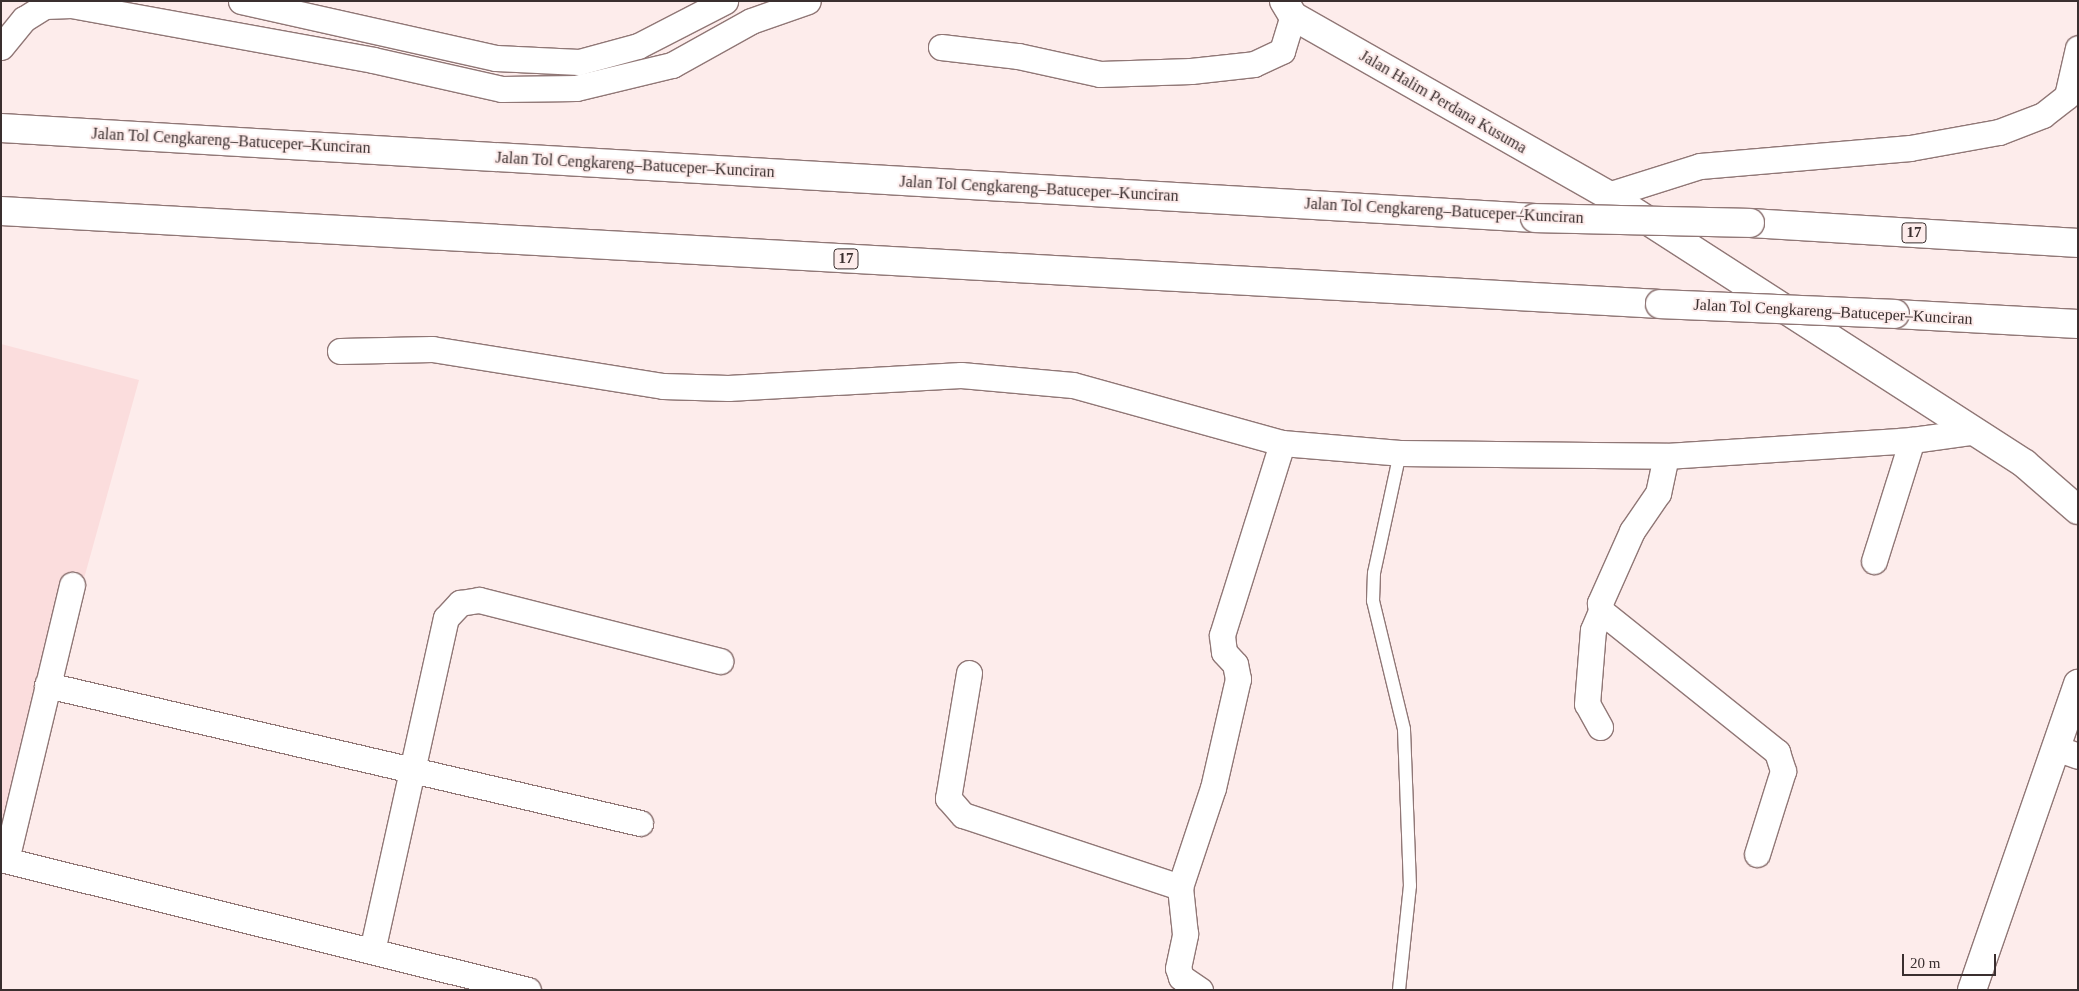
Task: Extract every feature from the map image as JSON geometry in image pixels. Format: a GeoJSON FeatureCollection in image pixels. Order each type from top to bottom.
{"type":"FeatureCollection","features":[{"type":"Feature","properties":{"kind":"main road","name":"Jalan Halim Perdana Kusuma"},"geometry":{"type":"LineString","coordinates":[[1288,9],[1608,195],[1971,432],[2025,464],[2078,510]]}},
{"type":"Feature","properties":{"kind":"main road","name":"Jalan Tol Cengkareng–Batuceper–Kunciran"},"geometry":{"type":"LineString","coordinates":[[1,128],[1535,218],[1750,223],[2078,243]]}},
{"type":"Feature","properties":{"kind":"main road","name":"Jalan Tol Cengkareng–Batuceper–Kunciran"},"geometry":{"type":"LineString","coordinates":[[1,211],[1660,304],[2078,324]]}},
{"type":"Feature","properties":{"kind":"main road"},"geometry":{"type":"LineString","coordinates":[[1972,990],[2067,752],[2078,684]]}},
{"type":"Feature","properties":{"kind":"street"},"geometry":{"type":"LineString","coordinates":[[241,1],[496,58],[579,62],[638,46],[724,1]]}},
{"type":"Feature","properties":{"kind":"street"},"geometry":{"type":"LineString","coordinates":[[1,47],[24,19],[43,4],[71,5],[138,16],[502,89],[576,88],[672,65],[751,21],[808,1]]}},
{"type":"Feature","properties":{"kind":"street"},"geometry":{"type":"LineString","coordinates":[[941,47],[1018,56],[1100,74],[1191,71],[1254,64],[1282,51],[1288,9]]}},
{"type":"Feature","properties":{"kind":"street"},"geometry":{"type":"LineString","coordinates":[[1608,195],[1700,166],[1910,148],[1999,132],[2043,115],[2066,96],[2078,48]]}},
{"type":"Feature","properties":{"kind":"street"},"geometry":{"type":"LineString","coordinates":[[340,351],[432,348],[663,386],[728,388],[961,375],[1073,385],[1282,443],[1400,452],[1666,456],[1717,449],[1912,440],[1971,432]]}},
{"type":"Feature","properties":{"kind":"street"},"geometry":{"type":"LineString","coordinates":[[1874,562],[1912,440]]}},
{"type":"Feature","properties":{"kind":"street"},"geometry":{"type":"LineString","coordinates":[[1200,990],[1181,977],[1178,968],[1185,934],[1180,887],[1213,788],[1238,679],[1235,664],[1224,652],[1222,634],[1282,443]]}},
{"type":"Feature","properties":{"kind":"street"},"geometry":{"type":"LineString","coordinates":[[1600,727],[1587,704],[1593,630],[1601,611],[1600,603],[1632,532],[1658,494],[1666,456]]}},
{"type":"Feature","properties":{"kind":"street"},"geometry":{"type":"LineString","coordinates":[[72,585],[4,859],[528,990]]}},
{"type":"Feature","properties":{"kind":"street"},"geometry":{"type":"LineString","coordinates":[[372,951],[446,618],[460,603],[479,600],[720,661]]}},
{"type":"Feature","properties":{"kind":"street"},"geometry":{"type":"LineString","coordinates":[[1601,611],[1777,752],[1783,771],[1757,854]]}},
{"type":"Feature","properties":{"kind":"street"},"geometry":{"type":"LineString","coordinates":[[969,672],[948,798],[963,815],[1180,887]]}},
{"type":"Feature","properties":{"kind":"street"},"geometry":{"type":"LineString","coordinates":[[47,685],[640,823]]}},
{"type":"Feature","properties":{"kind":"lane"},"geometry":{"type":"LineString","coordinates":[[1399,990],[1410,886],[1404,729],[1373,601],[1374,573],[1400,452]]}},
{"type":"Feature","properties":{"kind":"shaded area"},"geometry":{"type":"Polygon","coordinates":[[[1,344],[139,380],[6,860],[1,859],[1,344]]]}}]}
